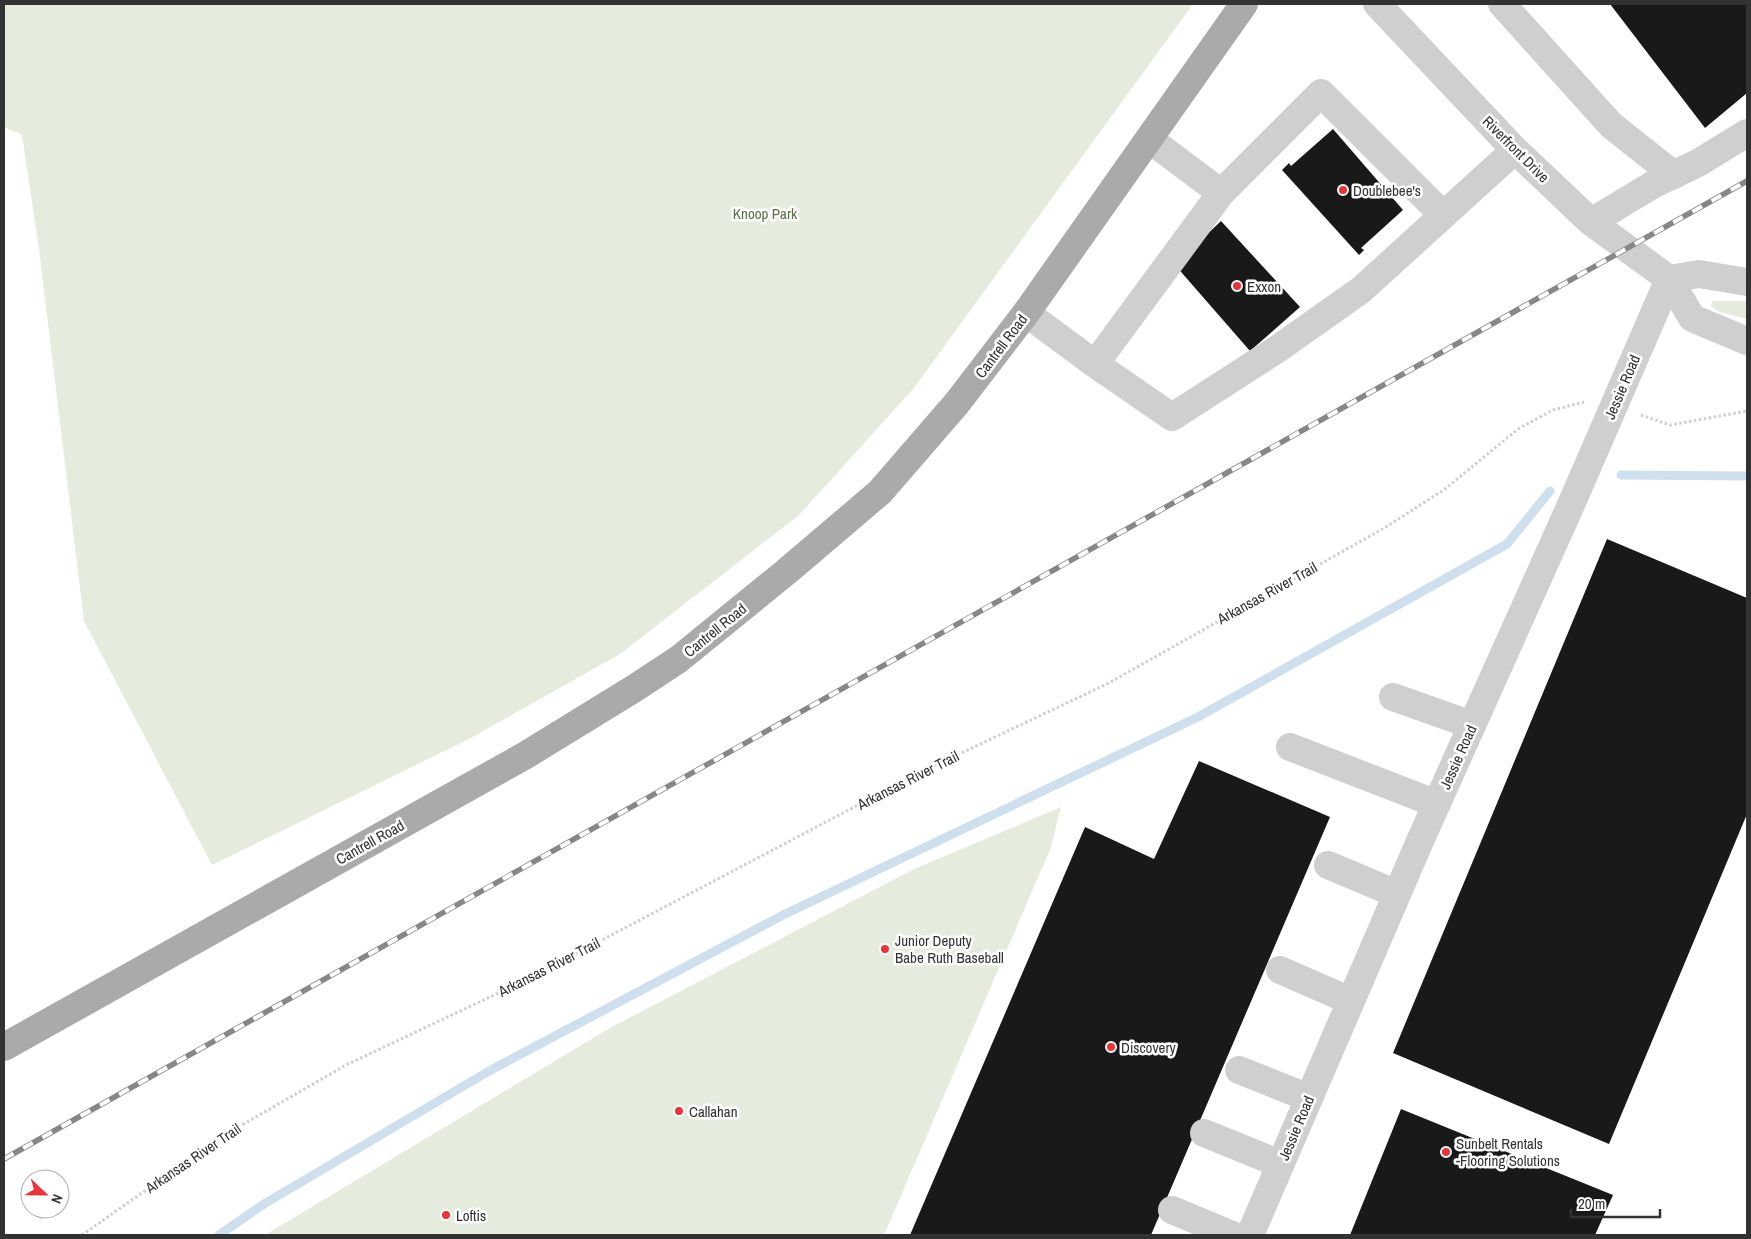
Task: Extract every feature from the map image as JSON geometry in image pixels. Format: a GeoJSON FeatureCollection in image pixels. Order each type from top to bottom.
{"type":"FeatureCollection","features":[{"type":"Feature","properties":{"kind":"main road","name":"Cantrell Road"},"geometry":{"type":"LineString","coordinates":[[4,1047],[526,754],[635,688],[678,659],[786,572],[880,492],[957,403],[1026,312],[1244,4]]}},
{"type":"Feature","properties":{"kind":"street","name":"Riverfront Drive"},"geometry":{"type":"LineString","coordinates":[[1377,4],[1515,150],[1591,222],[1669,280],[1692,318],[1747,341]]}},
{"type":"Feature","properties":{"kind":"street"},"geometry":{"type":"LineString","coordinates":[[1502,4],[1610,125],[1674,175]]}},
{"type":"Feature","properties":{"kind":"street"},"geometry":{"type":"LineString","coordinates":[[1095,364],[1221,193],[1321,93],[1443,215]]}},
{"type":"Feature","properties":{"kind":"street"},"geometry":{"type":"LineString","coordinates":[[1591,222],[1654,184],[1698,163],[1747,133]]}},
{"type":"Feature","properties":{"kind":"street"},"geometry":{"type":"LineString","coordinates":[[1149,139],[1221,193]]}},
{"type":"Feature","properties":{"kind":"street"},"geometry":{"type":"LineString","coordinates":[[1026,312],[1095,364],[1172,417],[1276,350],[1361,290],[1515,150]]}},
{"type":"Feature","properties":{"kind":"street"},"geometry":{"type":"LineString","coordinates":[[1669,280],[1699,274],[1747,282]]}},
{"type":"Feature","properties":{"kind":"street","name":"Jessie Road"},"geometry":{"type":"LineString","coordinates":[[1250,1235],[1397,894],[1669,280]]}},
{"type":"Feature","properties":{"kind":"street"},"geometry":{"type":"LineString","coordinates":[[1393,697],[1472,725]]}},
{"type":"Feature","properties":{"kind":"street"},"geometry":{"type":"LineString","coordinates":[[1290,747],[1437,804]]}},
{"type":"Feature","properties":{"kind":"street"},"geometry":{"type":"LineString","coordinates":[[1328,865],[1397,894]]}},
{"type":"Feature","properties":{"kind":"street"},"geometry":{"type":"LineString","coordinates":[[1280,970],[1351,1001]]}},
{"type":"Feature","properties":{"kind":"street"},"geometry":{"type":"LineString","coordinates":[[1238,1070],[1309,1098]]}},
{"type":"Feature","properties":{"kind":"street"},"geometry":{"type":"LineString","coordinates":[[1204,1134],[1280,1164]]}},
{"type":"Feature","properties":{"kind":"street"},"geometry":{"type":"LineString","coordinates":[[1172,1210],[1232,1235]]}},
{"type":"Feature","properties":{"kind":"path","name":"Arkansas River Trail"},"geometry":{"type":"LineString","coordinates":[[82,1235],[223,1136],[346,1065],[528,979],[917,774],[1107,684],[1386,527],[1445,489],[1518,429],[1553,410],[1584,402],[1615,405],[1670,425],[1747,412]]}},
{"type":"Feature","properties":{"kind":"green space","name":"Knoop Park"},"geometry":{"type":"Polygon","coordinates":[[[4,4],[1193,4],[914,388],[799,515],[620,654],[469,739],[212,865],[84,621],[39,249],[22,135],[4,127],[4,4]]]}},
{"type":"Feature","properties":{"kind":"green space"},"geometry":{"type":"Polygon","coordinates":[[[1712,301],[1747,301],[1747,319],[1717,311],[1711,306],[1712,301]]]}},
{"type":"Feature","properties":{"kind":"green space","name":"Junior Deputy Babe Ruth Baseball"},"geometry":{"type":"Polygon","coordinates":[[[1061,807],[1051,847],[884,1235],[265,1235],[610,1028],[914,869],[1061,807]]]}},
{"type":"Feature","properties":{"kind":"building"},"geometry":{"type":"Polygon","coordinates":[[[1610,4],[1747,4],[1747,93],[1705,128],[1610,4]]]}},
{"type":"Feature","properties":{"kind":"building","name":"Doublebee's"},"geometry":{"type":"Polygon","coordinates":[[[1333,129],[1403,210],[1361,248],[1364,250],[1359,255],[1282,170],[1289,163],[1291,166],[1333,129]]]}},
{"type":"Feature","properties":{"kind":"building","name":"Exxon"},"geometry":{"type":"Polygon","coordinates":[[[1221,221],[1300,307],[1250,351],[1175,265],[1221,221]]]}},
{"type":"Feature","properties":{"kind":"building"},"geometry":{"type":"Polygon","coordinates":[[[1607,539],[1747,598],[1747,814],[1609,1144],[1393,1053],[1607,539]]]}},
{"type":"Feature","properties":{"kind":"building","name":"Discovery"},"geometry":{"type":"Polygon","coordinates":[[[1199,761],[1330,817],[1151,1235],[910,1235],[1085,827],[1154,859],[1199,761]]]}},
{"type":"Feature","properties":{"kind":"building","name":"Sunbelt Rentals -Flooring Solutions"},"geometry":{"type":"Polygon","coordinates":[[[1401,1109],[1613,1195],[1595,1235],[1350,1235],[1401,1109]]]}},
{"type":"Feature","properties":{"kind":"waterway"},"geometry":{"type":"LineString","coordinates":[[1621,475],[1747,476]]}},
{"type":"Feature","properties":{"kind":"waterway"},"geometry":{"type":"LineString","coordinates":[[219,1235],[264,1204],[489,1071],[783,915],[1198,717],[1507,544],[1550,491]]}},
{"type":"Feature","properties":{"kind":"railway"},"geometry":{"type":"LineString","coordinates":[[4,1159],[1747,181]]}},
{"type":"Feature","properties":{"kind":"place","name":"Doublebee's"},"geometry":{"type":"Point","coordinates":[1343,190]}},
{"type":"Feature","properties":{"kind":"place","name":"Exxon"},"geometry":{"type":"Point","coordinates":[1237,286]}},
{"type":"Feature","properties":{"kind":"place","name":"Junior Deputy Babe Ruth Baseball"},"geometry":{"type":"Point","coordinates":[885,949]}},
{"type":"Feature","properties":{"kind":"place","name":"Discovery"},"geometry":{"type":"Point","coordinates":[1111,1047]}},
{"type":"Feature","properties":{"kind":"place","name":"Callahan"},"geometry":{"type":"Point","coordinates":[679,1111]}},
{"type":"Feature","properties":{"kind":"place","name":"Sunbelt Rentals -Flooring Solutions"},"geometry":{"type":"Point","coordinates":[1446,1152]}},
{"type":"Feature","properties":{"kind":"place","name":"Loftis"},"geometry":{"type":"Point","coordinates":[446,1215]}}]}
